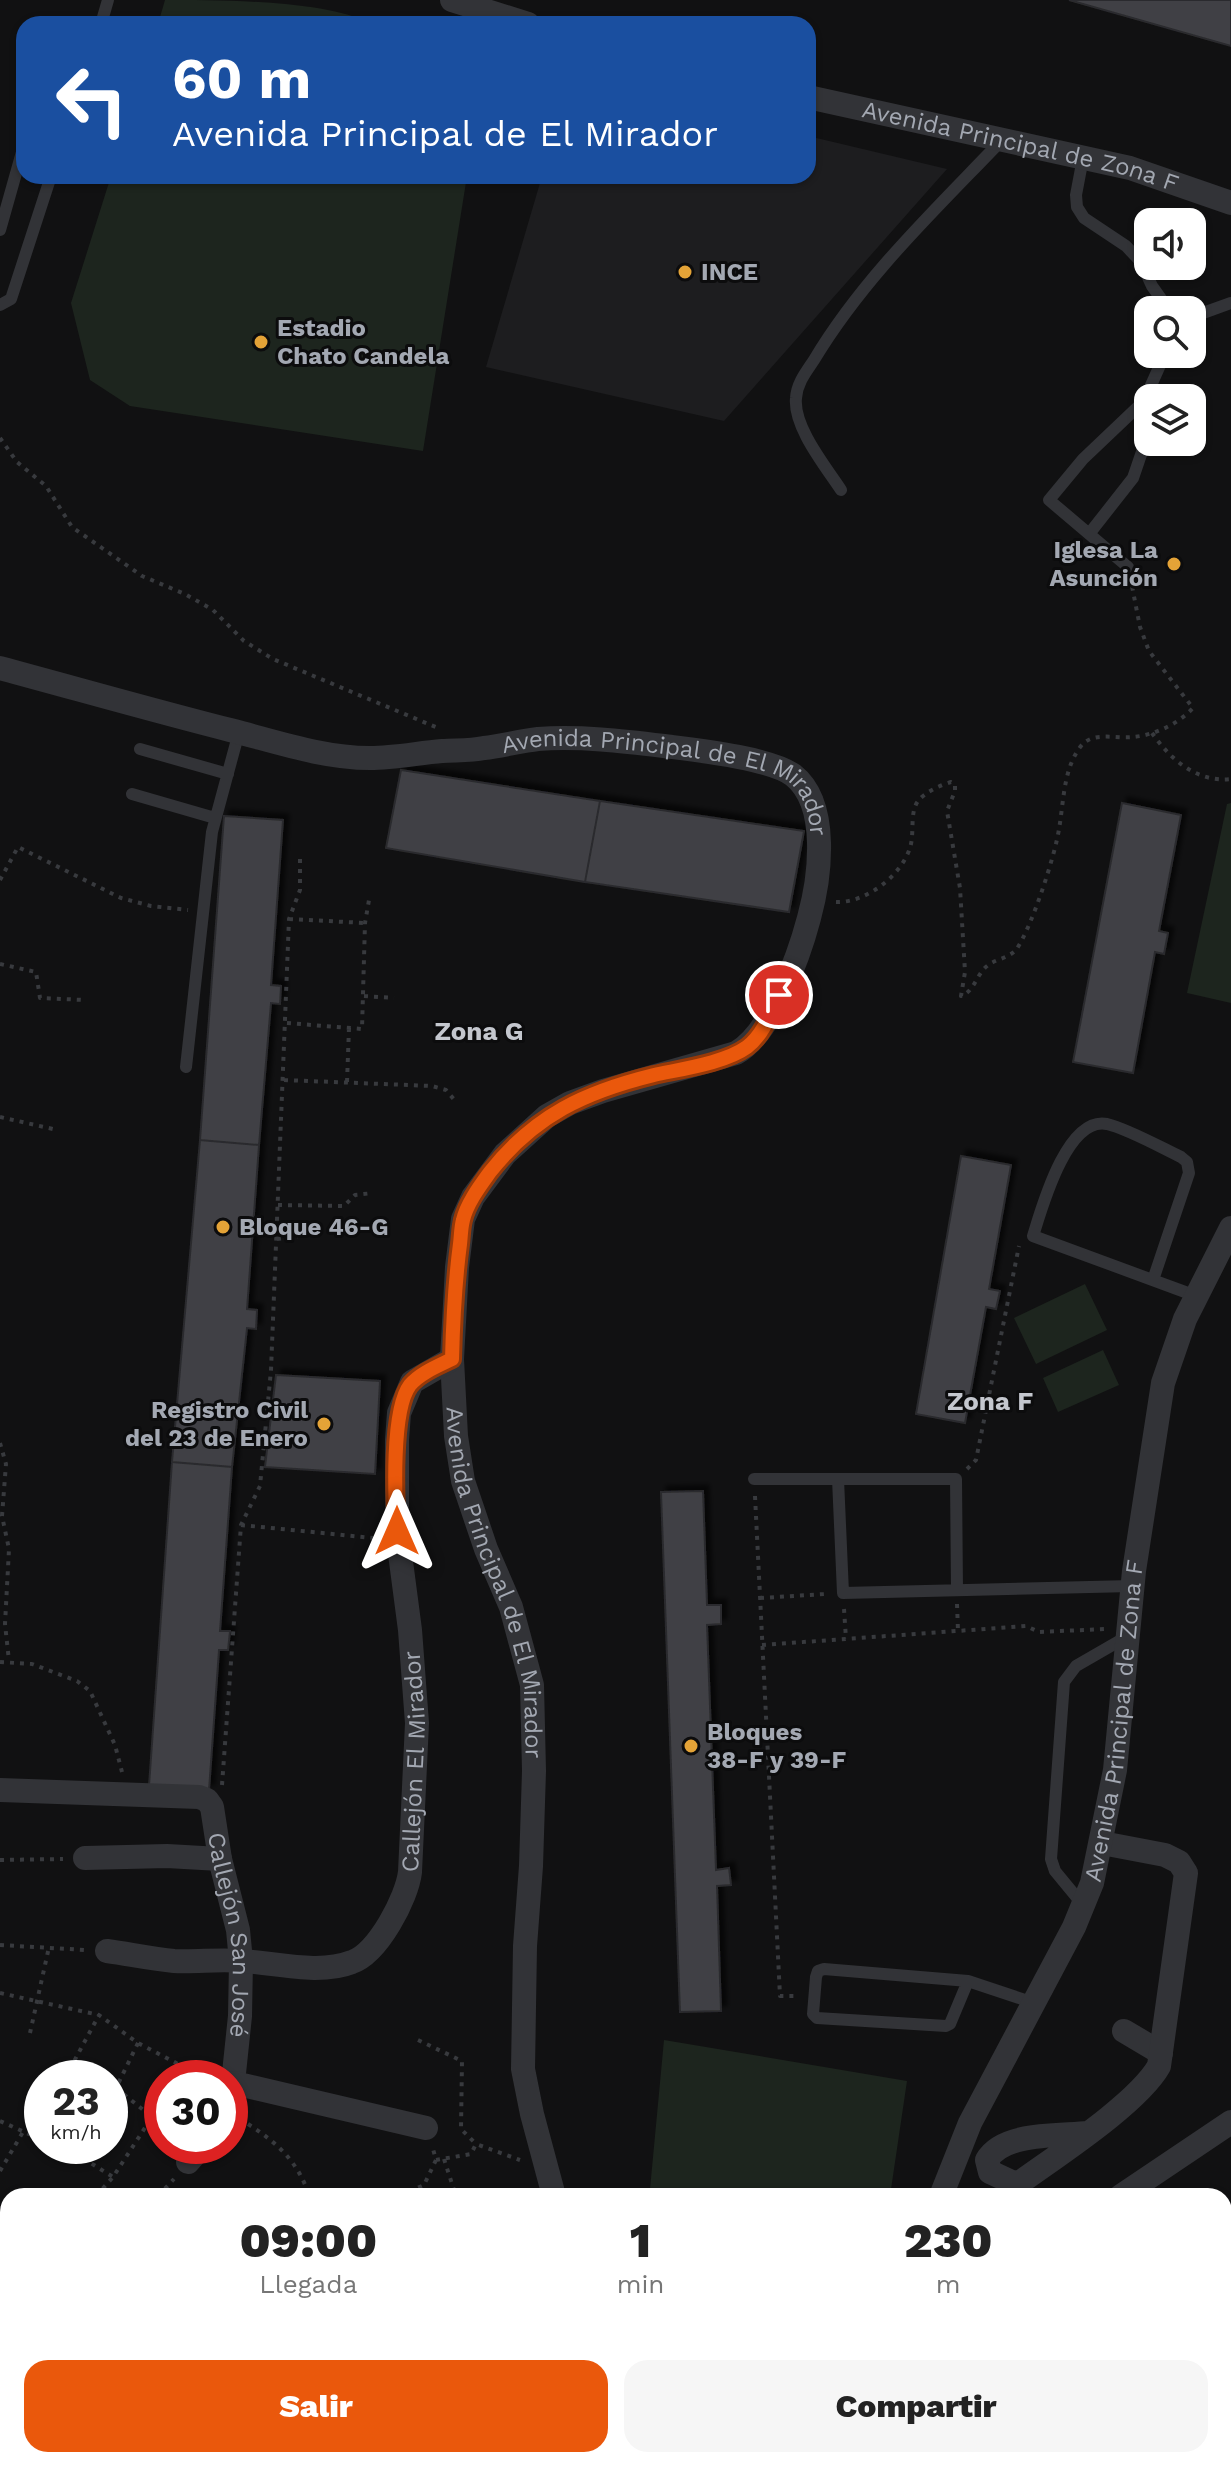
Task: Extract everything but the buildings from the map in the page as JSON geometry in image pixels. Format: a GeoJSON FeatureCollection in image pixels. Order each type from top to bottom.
{"type":"FeatureCollection","features":[{"type":"Feature","properties":{"kind":"street"},"geometry":{"type":"LineString","coordinates":[[452,0],[503,16]]}},
{"type":"Feature","properties":{"kind":"street","name":"Avenida Principal de Zona F"},"geometry":{"type":"LineString","coordinates":[[816,99],[1130,168],[1231,203]]}},
{"type":"Feature","properties":{"kind":"street","name":"Avenida Principal de El Mirador"},"geometry":{"type":"LineString","coordinates":[[0,668],[305,749],[370,758],[479,749],[537,739],[577,739],[680,748],[770,765],[791,773],[804,785],[813,801],[819,839],[814,901],[798,952],[769,1017],[748,1046],[711,1061],[632,1081],[570,1103],[547,1116],[505,1154],[473,1197],[463,1219],[452,1359],[456,1436],[463,1481],[486,1549],[511,1607],[532,1685],[534,1771],[525,1946],[523,2069],[552,2188]]}},
{"type":"Feature","properties":{"kind":"street","name":"Avenida Principal de Zona F"},"geometry":{"type":"LineString","coordinates":[[944,2188],[970,2123],[1074,1927],[1102,1843],[1115,1770],[1132,1586],[1163,1383],[1185,1319],[1231,1228]]}},
{"type":"Feature","properties":{"kind":"street","name":"Callejón El Mirador"},"geometry":{"type":"LineString","coordinates":[[107,1951],[173,1961],[241,1961],[308,1967],[351,1963],[370,1950],[408,1889],[416,1698],[395,1504],[399,1413],[412,1382],[452,1359]]}},
{"type":"Feature","properties":{"kind":"street"},"geometry":{"type":"LineString","coordinates":[[0,1790],[199,1797],[207,1800],[212,1809]]}},
{"type":"Feature","properties":{"kind":"street","name":"Callejón San José"},"geometry":{"type":"LineString","coordinates":[[212,1809],[220,1859],[238,1930],[241,1961],[240,2016],[231,2060]]}},
{"type":"Feature","properties":{"kind":"street"},"geometry":{"type":"LineString","coordinates":[[1088,2133],[1153,2076],[1161,2053],[1186,1873],[1179,1862],[1165,1855],[1102,1843]]}},
{"type":"Feature","properties":{"kind":"street"},"geometry":{"type":"LineString","coordinates":[[85,1858],[167,1856],[220,1859]]}},
{"type":"Feature","properties":{"kind":"street"},"geometry":{"type":"LineString","coordinates":[[1124,2031],[1161,2053]]}},
{"type":"Feature","properties":{"kind":"street"},"geometry":{"type":"LineString","coordinates":[[248,2086],[426,2128]]}},
{"type":"Feature","properties":{"kind":"street"},"geometry":{"type":"LineString","coordinates":[[1134,2188],[1231,2122]]}},
{"type":"Feature","properties":{"kind":"lane"},"geometry":{"type":"LineString","coordinates":[[841,490],[801,426],[796,412],[799,384],[864,288],[1001,141]]}},
{"type":"Feature","properties":{"kind":"lane"},"geometry":{"type":"LineString","coordinates":[[1083,158],[1076,195],[1077,207],[1084,218],[1126,246],[1141,262],[1159,296]]}},
{"type":"Feature","properties":{"kind":"lane"},"geometry":{"type":"LineString","coordinates":[[0,230],[16,173]]}},
{"type":"Feature","properties":{"kind":"lane"},"geometry":{"type":"LineString","coordinates":[[0,305],[11,299],[48,184]]}},
{"type":"Feature","properties":{"kind":"lane"},"geometry":{"type":"LineString","coordinates":[[1206,312],[1231,303]]}},
{"type":"Feature","properties":{"kind":"lane"},"geometry":{"type":"LineString","coordinates":[[1128,567],[1049,500],[1083,459],[1134,411]]}},
{"type":"Feature","properties":{"kind":"lane"},"geometry":{"type":"LineString","coordinates":[[1089,534],[1133,478],[1141,456]]}},
{"type":"Feature","properties":{"kind":"lane"},"geometry":{"type":"LineString","coordinates":[[186,1067],[215,818],[239,732]]}},
{"type":"Feature","properties":{"kind":"lane"},"geometry":{"type":"LineString","coordinates":[[140,749],[228,774]]}},
{"type":"Feature","properties":{"kind":"lane"},"geometry":{"type":"LineString","coordinates":[[132,794],[215,818]]}},
{"type":"Feature","properties":{"kind":"lane"},"geometry":{"type":"LineString","coordinates":[[1153,1280],[1189,1173],[1187,1162],[1107,1124],[1092,1124],[1066,1151],[1042,1205],[1033,1236],[1196,1296]]}},
{"type":"Feature","properties":{"kind":"lane"},"geometry":{"type":"LineString","coordinates":[[754,1479],[956,1479],[957,1590]]}},
{"type":"Feature","properties":{"kind":"lane"},"geometry":{"type":"LineString","coordinates":[[838,1479],[843,1593],[1132,1586]]}},
{"type":"Feature","properties":{"kind":"lane"},"geometry":{"type":"LineString","coordinates":[[1083,1905],[1055,1871],[1051,1859],[1064,1682],[1076,1666],[1128,1632]]}},
{"type":"Feature","properties":{"kind":"lane"},"geometry":{"type":"LineString","coordinates":[[968,1981],[950,2024],[946,2026],[817,2018],[813,2014],[818,1971],[824,1969],[968,1981],[1034,2003]]}},
{"type":"Feature","properties":{"kind":"path"},"geometry":{"type":"LineString","coordinates":[[0,438],[17,462],[46,486],[72,527],[142,576],[213,610],[244,641],[273,659],[439,729]]}},
{"type":"Feature","properties":{"kind":"path"},"geometry":{"type":"LineString","coordinates":[[814,901],[847,902],[864,896],[885,882],[910,848],[916,803],[951,782],[955,784],[955,791],[947,811],[960,879],[965,972],[961,996],[964,997],[988,965],[1010,956],[1021,943],[1054,854],[1067,778],[1076,753],[1084,742],[1103,736],[1117,738],[1152,733],[1170,726],[1193,708],[1149,651],[1140,627],[1128,567]]}},
{"type":"Feature","properties":{"kind":"path"},"geometry":{"type":"LineString","coordinates":[[1152,733],[1166,752],[1191,771],[1208,778],[1231,779]]}},
{"type":"Feature","properties":{"kind":"path"},"geometry":{"type":"LineString","coordinates":[[0,880],[18,847],[121,898],[151,906],[203,911]]}},
{"type":"Feature","properties":{"kind":"path"},"geometry":{"type":"LineString","coordinates":[[212,1809],[224,1780],[241,1525],[260,1486],[271,1370],[289,919],[300,890],[300,856]]}},
{"type":"Feature","properties":{"kind":"path"},"geometry":{"type":"LineString","coordinates":[[287,1023],[362,1029],[365,923],[369,900]]}},
{"type":"Feature","properties":{"kind":"path"},"geometry":{"type":"LineString","coordinates":[[289,919],[365,923]]}},
{"type":"Feature","properties":{"kind":"path"},"geometry":{"type":"LineString","coordinates":[[0,964],[36,972],[40,998],[85,1000]]}},
{"type":"Feature","properties":{"kind":"path"},"geometry":{"type":"LineString","coordinates":[[364,996],[394,998]]}},
{"type":"Feature","properties":{"kind":"path"},"geometry":{"type":"LineString","coordinates":[[347,1083],[349,1028]]}},
{"type":"Feature","properties":{"kind":"path"},"geometry":{"type":"LineString","coordinates":[[284,1080],[432,1086],[446,1090],[457,1103]]}},
{"type":"Feature","properties":{"kind":"path"},"geometry":{"type":"LineString","coordinates":[[0,1117],[53,1129]]}},
{"type":"Feature","properties":{"kind":"path"},"geometry":{"type":"LineString","coordinates":[[278,1205],[344,1206],[355,1195],[373,1193]]}},
{"type":"Feature","properties":{"kind":"path"},"geometry":{"type":"LineString","coordinates":[[277,1239],[298,1236]]}},
{"type":"Feature","properties":{"kind":"path"},"geometry":{"type":"LineString","coordinates":[[956,1479],[976,1460],[1019,1245],[1033,1236]]}},
{"type":"Feature","properties":{"kind":"path"},"geometry":{"type":"LineString","coordinates":[[0,1443],[6,1464],[2,1516],[9,1549],[5,1624],[9,1661]]}},
{"type":"Feature","properties":{"kind":"path"},"geometry":{"type":"LineString","coordinates":[[754,1479],[780,1996],[813,1995]]}},
{"type":"Feature","properties":{"kind":"path"},"geometry":{"type":"LineString","coordinates":[[241,1525],[373,1538],[375,1518],[395,1504]]}},
{"type":"Feature","properties":{"kind":"path"},"geometry":{"type":"LineString","coordinates":[[957,1590],[958,1631]]}},
{"type":"Feature","properties":{"kind":"path"},"geometry":{"type":"LineString","coordinates":[[760,1598],[843,1593],[846,1639]]}},
{"type":"Feature","properties":{"kind":"path"},"geometry":{"type":"LineString","coordinates":[[762,1645],[1026,1626],[1039,1632],[1128,1632]]}},
{"type":"Feature","properties":{"kind":"path"},"geometry":{"type":"LineString","coordinates":[[0,1662],[9,1661],[51,1671],[77,1681],[90,1691],[115,1745],[128,1793]]}},
{"type":"Feature","properties":{"kind":"path"},"geometry":{"type":"LineString","coordinates":[[0,1860],[85,1858]]}},
{"type":"Feature","properties":{"kind":"path"},"geometry":{"type":"LineString","coordinates":[[0,1945],[107,1951]]}},
{"type":"Feature","properties":{"kind":"path"},"geometry":{"type":"LineString","coordinates":[[30,2033],[49,1947]]}},
{"type":"Feature","properties":{"kind":"path"},"geometry":{"type":"LineString","coordinates":[[0,1993],[99,2015],[138,2043],[170,2060]]}},
{"type":"Feature","properties":{"kind":"path"},"geometry":{"type":"LineString","coordinates":[[75,2060],[99,2015]]}},
{"type":"Feature","properties":{"kind":"path"},"geometry":{"type":"LineString","coordinates":[[418,2040],[462,2061],[461,2129],[476,2144],[522,2161],[545,2160]]}},
{"type":"Feature","properties":{"kind":"path"},"geometry":{"type":"LineString","coordinates":[[138,2043],[116,2088],[144,2111]]}},
{"type":"Feature","properties":{"kind":"path"},"geometry":{"type":"LineString","coordinates":[[0,2121],[23,2132],[0,2171]]}},
{"type":"Feature","properties":{"kind":"path"},"geometry":{"type":"LineString","coordinates":[[248,2124],[279,2144],[306,2188]]}},
{"type":"Feature","properties":{"kind":"path"},"geometry":{"type":"LineString","coordinates":[[104,2188],[144,2129]]}},
{"type":"Feature","properties":{"kind":"path"},"geometry":{"type":"LineString","coordinates":[[417,2188],[424,2185],[436,2160],[471,2154],[476,2144]]}},
{"type":"Feature","properties":{"kind":"path"},"geometry":{"type":"LineString","coordinates":[[444,2159],[453,2188]]}},
{"type":"Feature","properties":{"kind":"path"},"geometry":{"type":"LineString","coordinates":[[92,2164],[113,2177]]}},
{"type":"Feature","properties":{"kind":"shaded area"},"geometry":{"type":"Polygon","coordinates":[[[165,0],[243,1],[301,6],[352,16],[160,16],[165,0]]]}},
{"type":"Feature","properties":{"kind":"shaded area","name":"INCE"},"geometry":{"type":"Polygon","coordinates":[[[816,138],[947,169],[724,421],[486,367],[540,184],[816,184],[816,138]]]}},
{"type":"Feature","properties":{"kind":"shaded area","name":"Estadio Chato Candela"},"geometry":{"type":"Polygon","coordinates":[[[108,184],[466,184],[423,451],[130,406],[90,380],[71,303],[108,184]]]}},
{"type":"Feature","properties":{"kind":"shaded area"},"geometry":{"type":"Polygon","coordinates":[[[1231,803],[1231,1003],[1187,993],[1227,804],[1231,803]]]}},
{"type":"Feature","properties":{"kind":"shaded area"},"geometry":{"type":"Polygon","coordinates":[[[1085,1284],[1107,1330],[1036,1364],[1014,1318],[1085,1284]]]}},
{"type":"Feature","properties":{"kind":"shaded area"},"geometry":{"type":"Polygon","coordinates":[[[1103,1350],[1119,1385],[1058,1412],[1043,1378],[1103,1350]]]}},
{"type":"Feature","properties":{"kind":"shaded area"},"geometry":{"type":"Polygon","coordinates":[[[664,2040],[907,2081],[891,2188],[650,2188],[664,2040]]]}},
{"type":"Feature","properties":{"kind":"place","name":"INCE"},"geometry":{"type":"Point","coordinates":[685,272]}},
{"type":"Feature","properties":{"kind":"place","name":"Estadio Chato Candela"},"geometry":{"type":"Point","coordinates":[261,342]}},
{"type":"Feature","properties":{"kind":"place","name":"Iglesa La Asunción"},"geometry":{"type":"Point","coordinates":[1174,564]}},
{"type":"Feature","properties":{"kind":"place","name":"Bloque 46-G"},"geometry":{"type":"Point","coordinates":[223,1227]}},
{"type":"Feature","properties":{"kind":"place","name":"Registro Civil del 23 de Enero"},"geometry":{"type":"Point","coordinates":[324,1424]}},
{"type":"Feature","properties":{"kind":"place","name":"Bloques 38-F y 39-F"},"geometry":{"type":"Point","coordinates":[691,1746]}},
{"type":"Feature","properties":{"kind":"district","name":"Zona G"},"geometry":{"type":"Point","coordinates":[479,1031]}},
{"type":"Feature","properties":{"kind":"district","name":"Zona F"},"geometry":{"type":"Point","coordinates":[990,1401]}},
{"type":"Feature","properties":{"kind":"route"},"geometry":{"type":"LineString","coordinates":[[397,1531],[395,1504],[399,1413],[412,1382],[452,1359],[455,1288],[463,1219],[487,1176],[505,1154],[547,1116],[570,1103],[632,1081],[736,1053],[748,1046],[769,1017],[779,995]]}}]}
